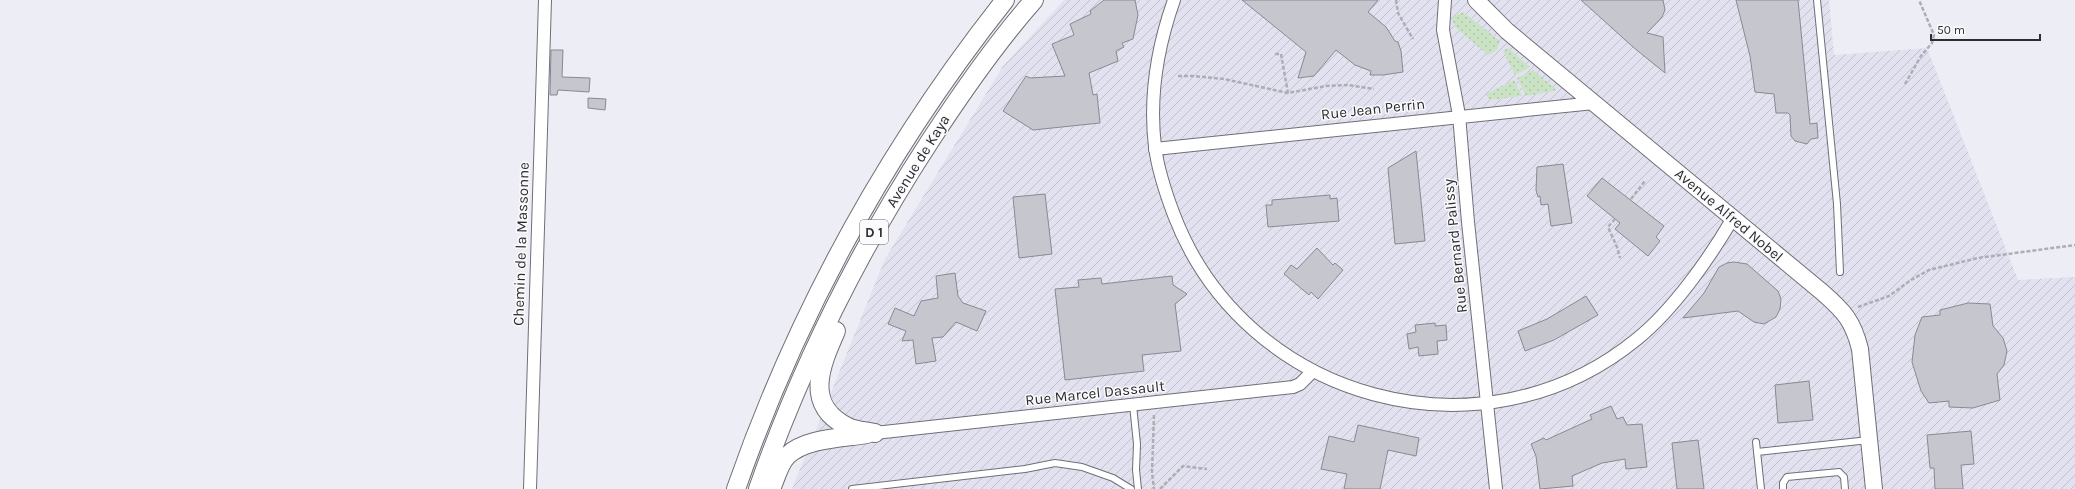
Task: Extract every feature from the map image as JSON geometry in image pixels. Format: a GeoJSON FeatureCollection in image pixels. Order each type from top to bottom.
{"type":"FeatureCollection","features":[{"type":"Feature","properties":{"kind":"main road","name":"Avenue de Kaya"},"geometry":{"type":"LineString","coordinates":[[736,489],[788,357],[860,212],[925,108],[1004,0]]}},
{"type":"Feature","properties":{"kind":"main road","name":"Avenue de Kaya"},"geometry":{"type":"LineString","coordinates":[[758,489],[807,366],[856,264],[908,174],[967,84],[994,47],[1034,0]]}},
{"type":"Feature","properties":{"kind":"main road"},"geometry":{"type":"LineString","coordinates":[[875,433],[850,428],[830,414],[821,395],[820,369],[860,279],[994,47]]}},
{"type":"Feature","properties":{"kind":"main road"},"geometry":{"type":"LineString","coordinates":[[771,489],[779,468],[787,456],[799,447],[814,442],[875,433]]}},
{"type":"Feature","properties":{"kind":"street","name":"Chemin de la Massonne"},"geometry":{"type":"LineString","coordinates":[[530,489],[545,0]]}},
{"type":"Feature","properties":{"kind":"street"},"geometry":{"type":"LineString","coordinates":[[1174,0],[1165,27],[1154,79],[1153,106],[1155,149],[1167,195],[1180,230],[1205,276],[1224,302],[1248,326],[1278,350],[1313,371],[1354,388],[1379,396],[1416,404],[1452,406],[1514,399],[1564,382],[1602,363],[1637,339],[1668,309],[1692,280],[1733,218]]}},
{"type":"Feature","properties":{"kind":"street","name":"Rue Bernard Palissy"},"geometry":{"type":"LineString","coordinates":[[1445,0],[1443,30],[1460,115],[1468,222],[1496,489]]}},
{"type":"Feature","properties":{"kind":"street","name":"Avenue Alfred Nobel"},"geometry":{"type":"LineString","coordinates":[[1476,0],[1507,31],[1827,296],[1845,314],[1855,331],[1860,349],[1874,489]]}},
{"type":"Feature","properties":{"kind":"street","name":"Rue Jean Perrin"},"geometry":{"type":"LineString","coordinates":[[1155,149],[1460,115],[1594,102]]}},
{"type":"Feature","properties":{"kind":"street","name":"Rue Marcel Dassault"},"geometry":{"type":"LineString","coordinates":[[875,433],[1293,387],[1300,384],[1313,371]]}},
{"type":"Feature","properties":{"kind":"lane"},"geometry":{"type":"LineString","coordinates":[[1817,0],[1837,204],[1840,272]]}},
{"type":"Feature","properties":{"kind":"lane"},"geometry":{"type":"LineString","coordinates":[[1133,405],[1137,444],[1136,470],[1138,489]]}},
{"type":"Feature","properties":{"kind":"lane"},"geometry":{"type":"LineString","coordinates":[[1757,452],[1869,440]]}},
{"type":"Feature","properties":{"kind":"lane"},"geometry":{"type":"LineString","coordinates":[[1756,442],[1760,489]]}},
{"type":"Feature","properties":{"kind":"lane"},"geometry":{"type":"LineString","coordinates":[[852,489],[1025,469],[1055,463],[1082,467],[1113,478],[1131,489]]}},
{"type":"Feature","properties":{"kind":"lane"},"geometry":{"type":"LineString","coordinates":[[1783,489],[1783,483],[1787,477],[1839,472],[1844,477],[1845,489]]}},
{"type":"Feature","properties":{"kind":"path"},"geometry":{"type":"LineString","coordinates":[[1396,0],[1398,12],[1413,39]]}},
{"type":"Feature","properties":{"kind":"path"},"geometry":{"type":"LineString","coordinates":[[1905,84],[1921,56],[1932,43],[1934,35],[1920,0]]}},
{"type":"Feature","properties":{"kind":"path"},"geometry":{"type":"LineString","coordinates":[[1275,54],[1281,54],[1288,93]]}},
{"type":"Feature","properties":{"kind":"path"},"geometry":{"type":"LineString","coordinates":[[1178,76],[1193,76],[1224,80],[1288,93],[1326,86],[1348,85],[1374,89]]}},
{"type":"Feature","properties":{"kind":"path"},"geometry":{"type":"LineString","coordinates":[[1630,199],[1645,181]]}},
{"type":"Feature","properties":{"kind":"path"},"geometry":{"type":"LineString","coordinates":[[1615,219],[1608,227],[1618,247],[1620,258]]}},
{"type":"Feature","properties":{"kind":"path"},"geometry":{"type":"LineString","coordinates":[[1845,314],[1862,304],[1888,296],[1929,270],[1978,258],[2075,245]]}},
{"type":"Feature","properties":{"kind":"path"},"geometry":{"type":"LineString","coordinates":[[1154,402],[1152,472],[1154,489]]}},
{"type":"Feature","properties":{"kind":"path"},"geometry":{"type":"LineString","coordinates":[[1160,489],[1183,466],[1207,469]]}},
{"type":"Feature","properties":{"kind":"shaded area"},"geometry":{"type":"Polygon","coordinates":[[[1064,0],[1829,0],[1834,55],[1927,48],[2018,280],[2075,277],[2075,489],[792,489],[885,259],[1003,66],[1064,0]]]}},
{"type":"Feature","properties":{"kind":"green space"},"geometry":{"type":"Polygon","coordinates":[[[1463,12],[1500,41],[1497,50],[1488,55],[1455,27],[1452,20],[1454,16],[1463,12]]]}},
{"type":"Feature","properties":{"kind":"green space"},"geometry":{"type":"Polygon","coordinates":[[[1508,48],[1530,67],[1515,75],[1503,51],[1508,48]]]}},
{"type":"Feature","properties":{"kind":"green space"},"geometry":{"type":"Polygon","coordinates":[[[1533,70],[1557,90],[1526,96],[1517,78],[1533,70]]]}},
{"type":"Feature","properties":{"kind":"green space"},"geometry":{"type":"Polygon","coordinates":[[[1514,80],[1522,96],[1489,100],[1486,94],[1514,80]]]}},
{"type":"Feature","properties":{"kind":"building"},"geometry":{"type":"Polygon","coordinates":[[[1104,0],[1135,0],[1138,15],[1133,39],[1122,43],[1124,47],[1116,51],[1118,61],[1089,73],[1093,95],[1097,94],[1100,123],[1033,130],[1003,111],[1026,76],[1030,78],[1065,76],[1052,44],[1074,35],[1070,24],[1091,14],[1090,11],[1104,0]]]}},
{"type":"Feature","properties":{"kind":"building"},"geometry":{"type":"Polygon","coordinates":[[[1242,0],[1378,0],[1368,12],[1386,27],[1395,41],[1398,42],[1401,51],[1403,72],[1370,75],[1371,71],[1355,65],[1336,50],[1314,76],[1298,78],[1306,52],[1242,0]]]}},
{"type":"Feature","properties":{"kind":"building"},"geometry":{"type":"Polygon","coordinates":[[[1581,0],[1663,0],[1665,10],[1662,17],[1647,33],[1663,37],[1665,73],[1633,47],[1581,0]]]}},
{"type":"Feature","properties":{"kind":"building"},"geometry":{"type":"Polygon","coordinates":[[[1736,0],[1798,0],[1810,124],[1817,123],[1818,138],[1811,139],[1807,144],[1795,141],[1791,136],[1790,115],[1788,113],[1776,113],[1774,94],[1755,92],[1750,56],[1736,0]]]}},
{"type":"Feature","properties":{"kind":"building"},"geometry":{"type":"Polygon","coordinates":[[[551,50],[563,50],[562,77],[590,78],[589,92],[558,90],[557,95],[550,95],[551,50]]]}},
{"type":"Feature","properties":{"kind":"building"},"geometry":{"type":"Polygon","coordinates":[[[588,98],[606,99],[605,110],[588,108],[588,98]]]}},
{"type":"Feature","properties":{"kind":"building"},"geometry":{"type":"Polygon","coordinates":[[[1416,151],[1425,241],[1395,244],[1388,168],[1416,151]]]}},
{"type":"Feature","properties":{"kind":"building"},"geometry":{"type":"Polygon","coordinates":[[[1563,164],[1572,223],[1551,226],[1548,204],[1541,205],[1540,196],[1538,197],[1536,190],[1537,167],[1563,164]]]}},
{"type":"Feature","properties":{"kind":"building"},"geometry":{"type":"Polygon","coordinates":[[[1602,178],[1664,226],[1656,237],[1660,241],[1648,256],[1615,229],[1620,223],[1587,196],[1602,178]]]}},
{"type":"Feature","properties":{"kind":"building"},"geometry":{"type":"Polygon","coordinates":[[[1045,194],[1052,254],[1019,258],[1013,197],[1045,194]]]}},
{"type":"Feature","properties":{"kind":"building"},"geometry":{"type":"Polygon","coordinates":[[[1330,195],[1330,199],[1337,198],[1339,221],[1268,227],[1266,205],[1272,205],[1272,200],[1330,195]]]}},
{"type":"Feature","properties":{"kind":"building"},"geometry":{"type":"Polygon","coordinates":[[[1317,248],[1333,265],[1335,263],[1343,270],[1318,299],[1311,292],[1309,295],[1284,274],[1291,265],[1297,269],[1317,248]]]}},
{"type":"Feature","properties":{"kind":"building"},"geometry":{"type":"Polygon","coordinates":[[[1734,262],[1747,264],[1778,291],[1781,299],[1780,309],[1776,317],[1764,324],[1754,322],[1738,311],[1683,318],[1704,293],[1719,267],[1727,263],[1734,262]]]}},
{"type":"Feature","properties":{"kind":"building"},"geometry":{"type":"Polygon","coordinates":[[[955,273],[958,296],[963,303],[986,311],[977,331],[956,322],[943,337],[932,338],[936,361],[916,364],[913,340],[902,341],[906,331],[888,324],[895,308],[914,316],[921,301],[938,298],[936,276],[955,273]]]}},
{"type":"Feature","properties":{"kind":"building"},"geometry":{"type":"Polygon","coordinates":[[[1172,276],[1173,285],[1187,294],[1175,304],[1181,351],[1142,355],[1144,371],[1065,380],[1055,289],[1079,287],[1078,280],[1101,278],[1102,284],[1172,276]]]}},
{"type":"Feature","properties":{"kind":"building"},"geometry":{"type":"Polygon","coordinates":[[[1586,296],[1598,315],[1554,340],[1525,351],[1518,331],[1547,319],[1586,296]]]}},
{"type":"Feature","properties":{"kind":"building"},"geometry":{"type":"Polygon","coordinates":[[[1968,303],[1990,304],[1993,326],[2003,338],[2007,351],[2004,365],[1997,374],[2000,400],[1973,408],[1949,407],[1949,401],[1929,403],[1921,391],[1912,362],[1915,335],[1922,317],[1940,315],[1940,310],[1968,303]]]}},
{"type":"Feature","properties":{"kind":"building"},"geometry":{"type":"Polygon","coordinates":[[[1435,323],[1435,326],[1446,325],[1447,340],[1437,341],[1438,354],[1419,356],[1418,347],[1409,349],[1407,334],[1416,332],[1415,325],[1435,323]]]}},
{"type":"Feature","properties":{"kind":"building"},"geometry":{"type":"Polygon","coordinates":[[[1809,381],[1813,420],[1778,423],[1775,385],[1809,381]]]}},
{"type":"Feature","properties":{"kind":"building"},"geometry":{"type":"Polygon","coordinates":[[[1611,406],[1617,419],[1623,417],[1627,425],[1642,424],[1647,467],[1626,469],[1625,459],[1602,463],[1572,476],[1573,486],[1540,489],[1536,456],[1531,444],[1544,438],[1546,440],[1592,419],[1590,415],[1611,406]]]}},
{"type":"Feature","properties":{"kind":"building"},"geometry":{"type":"Polygon","coordinates":[[[1358,425],[1419,438],[1416,456],[1388,450],[1380,489],[1344,489],[1347,474],[1321,469],[1329,436],[1354,442],[1358,425]]]}},
{"type":"Feature","properties":{"kind":"building"},"geometry":{"type":"Polygon","coordinates":[[[1971,431],[1974,464],[1961,465],[1963,489],[1935,489],[1934,468],[1930,468],[1927,435],[1971,431]]]}},
{"type":"Feature","properties":{"kind":"building"},"geometry":{"type":"Polygon","coordinates":[[[1698,440],[1704,489],[1677,489],[1672,443],[1698,440]]]}}]}
